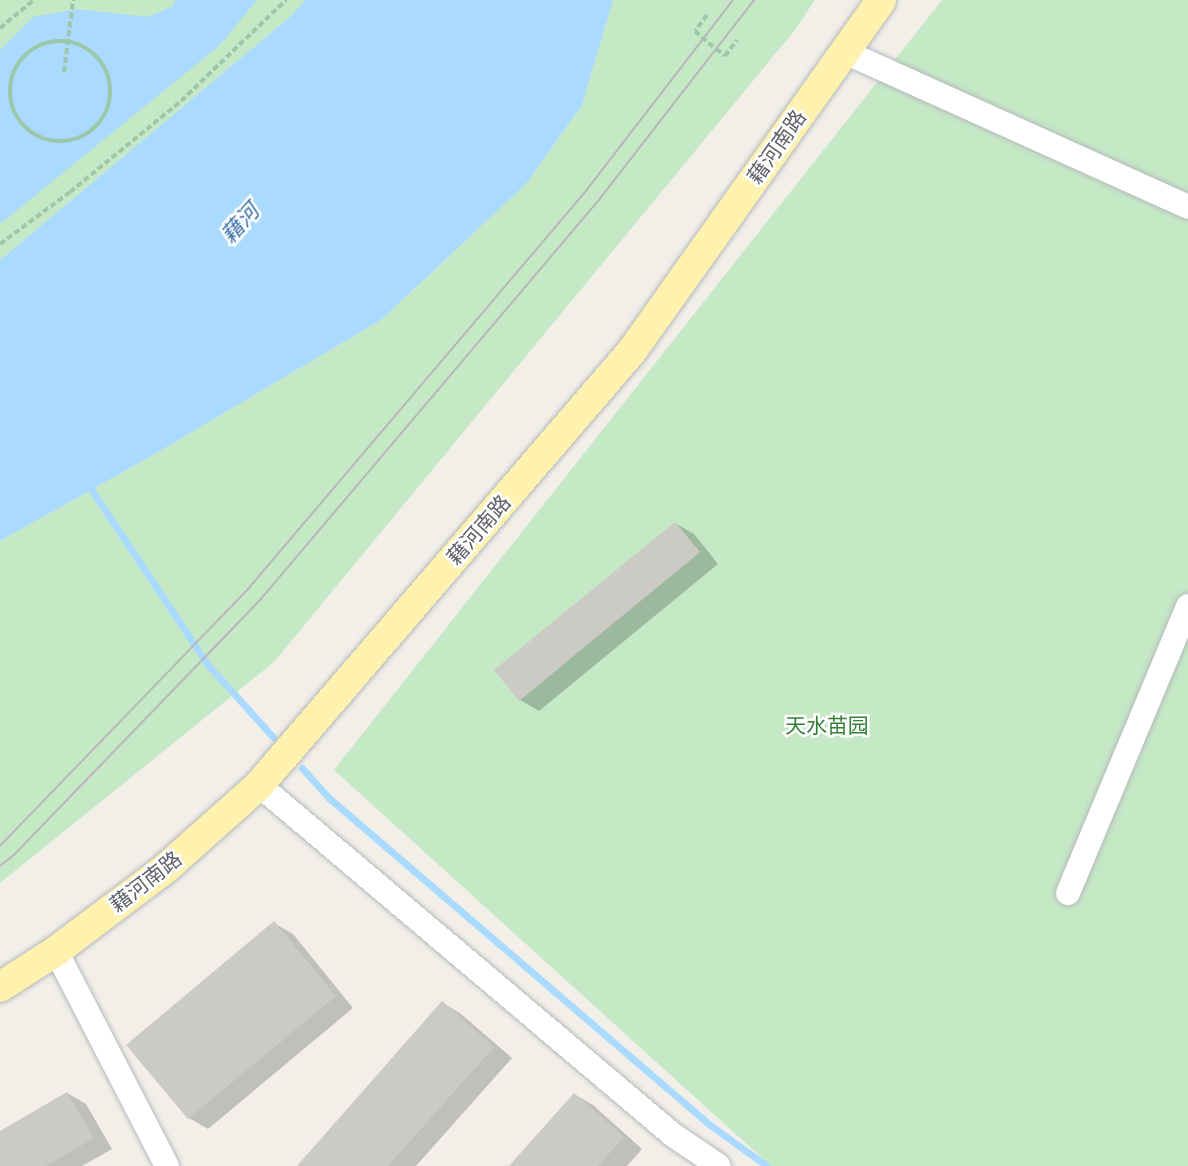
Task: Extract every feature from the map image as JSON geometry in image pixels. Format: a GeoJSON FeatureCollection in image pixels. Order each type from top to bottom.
{"type":"FeatureCollection","features":[{"type":"Feature","properties":{"kind":"main road","name":"藉河南路"},"geometry":{"type":"LineString","coordinates":[[0,987],[56,951],[166,868],[260,785],[632,351],[882,0]]}},
{"type":"Feature","properties":{"kind":"street"},"geometry":{"type":"LineString","coordinates":[[844,52],[1188,207]]}},
{"type":"Feature","properties":{"kind":"street"},"geometry":{"type":"LineString","coordinates":[[1068,893],[1188,606]]}},
{"type":"Feature","properties":{"kind":"street"},"geometry":{"type":"LineString","coordinates":[[260,785],[673,1134],[719,1166]]}},
{"type":"Feature","properties":{"kind":"street"},"geometry":{"type":"LineString","coordinates":[[56,951],[167,1166]]}},
{"type":"Feature","properties":{"kind":"path"},"geometry":{"type":"LineString","coordinates":[[0,28],[33,0]]}},
{"type":"Feature","properties":{"kind":"path"},"geometry":{"type":"LineString","coordinates":[[64,72],[73,0]]}},
{"type":"Feature","properties":{"kind":"path"},"geometry":{"type":"LineString","coordinates":[[0,244],[70,192],[181,101],[286,0]]}},
{"type":"Feature","properties":{"kind":"path"},"geometry":{"type":"LineString","coordinates":[[706,15],[695,31],[725,56],[737,40]]}},
{"type":"Feature","properties":{"kind":"path"},"geometry":{"type":"LineString","coordinates":[[67,41],[80,45],[100,61],[110,85],[110,98],[100,122],[90,131],[66,141],[53,141],[41,137],[20,121],[14,110],[11,84],[21,60],[30,51],[48,43],[67,41]]}},
{"type":"Feature","properties":{"kind":"green space"},"geometry":{"type":"Polygon","coordinates":[[[0,0],[305,0],[292,15],[0,260],[0,0]]]}},
{"type":"Feature","properties":{"kind":"green space"},"geometry":{"type":"Polygon","coordinates":[[[613,0],[815,0],[794,31],[274,662],[0,883],[0,541],[148,458],[381,320],[526,184],[582,105],[613,0]]]}},
{"type":"Feature","properties":{"kind":"green space","name":"天水苗园"},"geometry":{"type":"Polygon","coordinates":[[[942,0],[1188,0],[1188,1166],[771,1166],[334,770],[942,0]]]}},
{"type":"Feature","properties":{"kind":"water"},"geometry":{"type":"Polygon","coordinates":[[[175,0],[257,0],[219,46],[0,224],[0,50],[33,17],[77,9],[148,17],[173,6],[175,0]]]}},
{"type":"Feature","properties":{"kind":"water","name":"藉河"},"geometry":{"type":"Polygon","coordinates":[[[305,0],[613,0],[582,105],[526,184],[381,320],[148,458],[0,541],[0,260],[292,15],[305,0]]]}},
{"type":"Feature","properties":{"kind":"building"},"geometry":{"type":"Polygon","coordinates":[[[675,522],[700,552],[519,701],[494,670],[675,522]]]}},
{"type":"Feature","properties":{"kind":"building"},"geometry":{"type":"Polygon","coordinates":[[[274,921],[336,996],[188,1119],[126,1045],[274,921]]]}},
{"type":"Feature","properties":{"kind":"building"},"geometry":{"type":"Polygon","coordinates":[[[442,1001],[494,1047],[388,1166],[297,1166],[442,1001]]]}},
{"type":"Feature","properties":{"kind":"building"},"geometry":{"type":"Polygon","coordinates":[[[67,1092],[94,1138],[46,1166],[0,1166],[0,1131],[67,1092]]]}},
{"type":"Feature","properties":{"kind":"building"},"geometry":{"type":"Polygon","coordinates":[[[574,1093],[624,1137],[598,1166],[509,1166],[574,1093]]]}},
{"type":"Feature","properties":{"kind":"waterway"},"geometry":{"type":"LineString","coordinates":[[87,483],[208,665],[273,737]]}},
{"type":"Feature","properties":{"kind":"waterway"},"geometry":{"type":"LineString","coordinates":[[302,768],[329,798],[710,1125],[767,1166]]}},
{"type":"Feature","properties":{"kind":"tram line"},"geometry":{"type":"LineString","coordinates":[[0,846],[249,588],[586,191],[733,0]]}},
{"type":"Feature","properties":{"kind":"tram line"},"geometry":{"type":"LineString","coordinates":[[0,866],[14,855],[261,599],[599,200],[754,0]]}}]}
